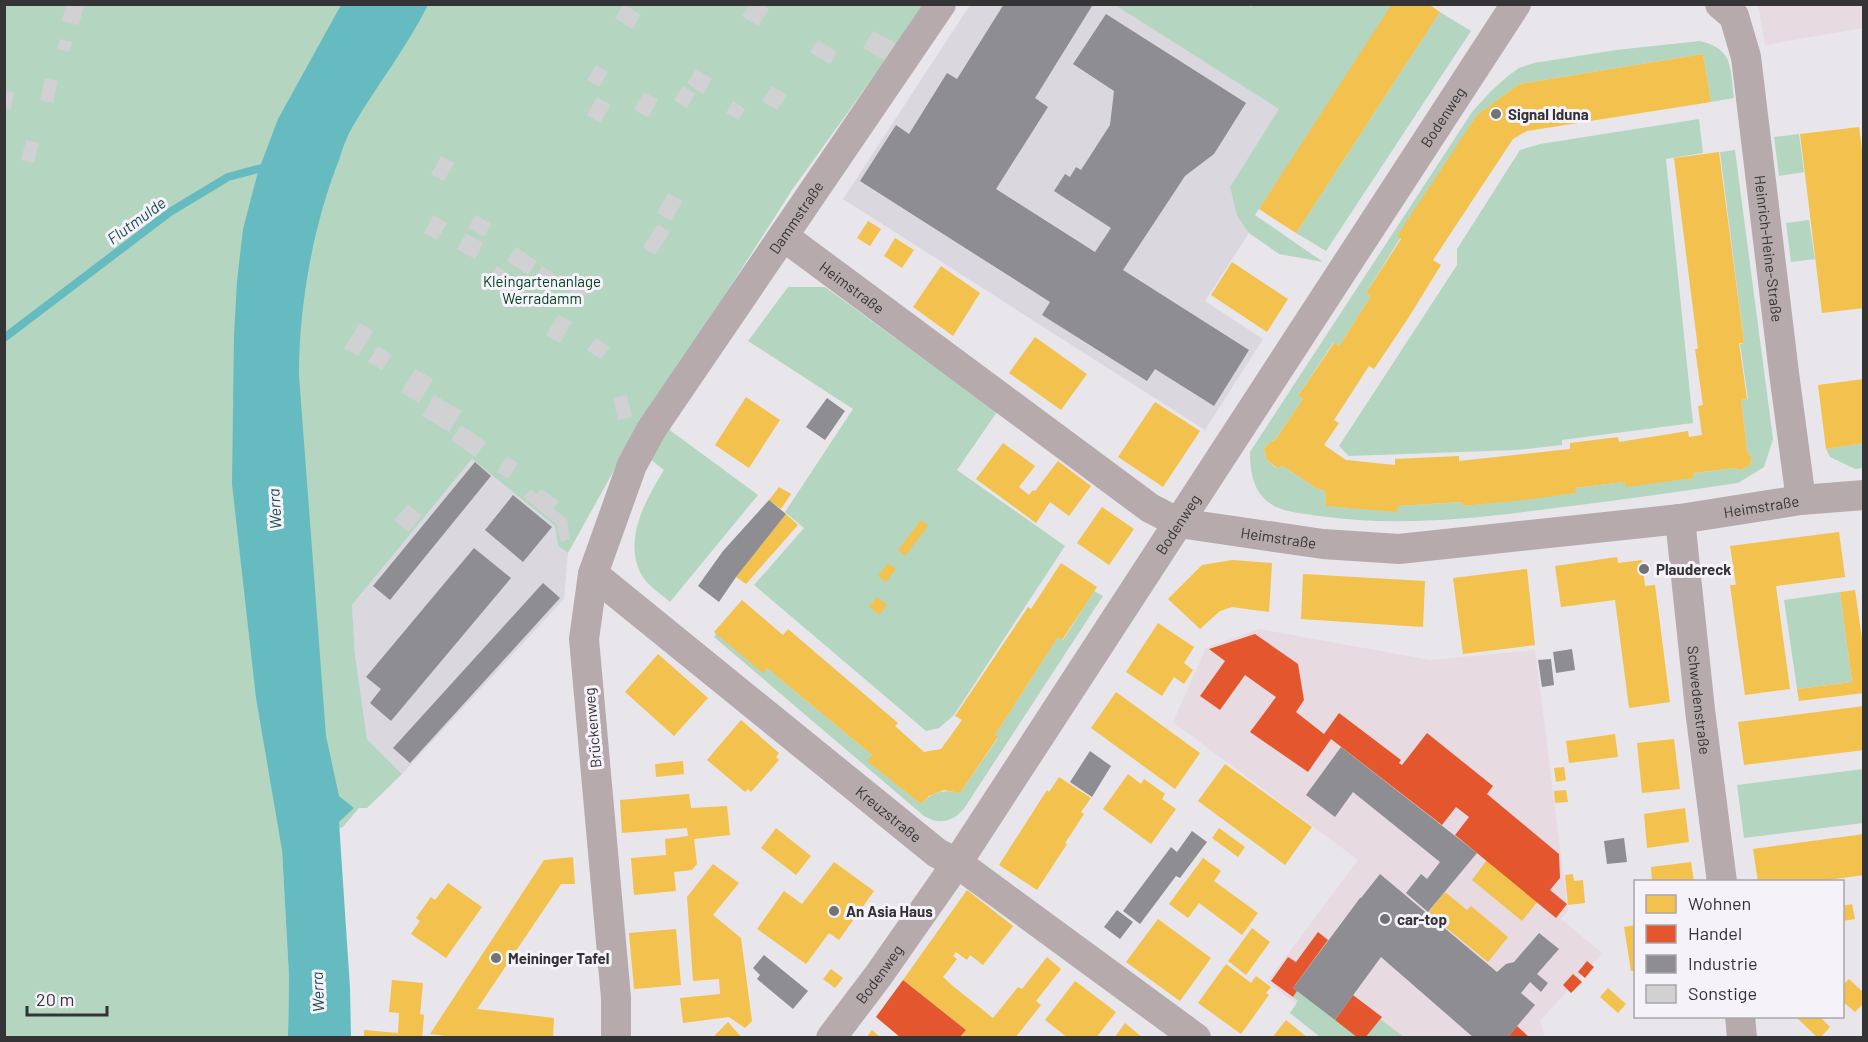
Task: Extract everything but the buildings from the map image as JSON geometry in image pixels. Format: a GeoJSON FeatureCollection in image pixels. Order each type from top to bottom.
{"type":"FeatureCollection","features":[{"type":"Feature","properties":{"kind":"street","name":"Dammstraße"},"geometry":{"type":"LineString","coordinates":[[651,430],[941,4]]}},
{"type":"Feature","properties":{"kind":"street","name":"Bodenweg"},"geometry":{"type":"LineString","coordinates":[[831,1038],[878,976],[957,863],[1516,4]]}},
{"type":"Feature","properties":{"kind":"street","name":"Heinrich-Heine-Straße"},"geometry":{"type":"LineString","coordinates":[[1720,4],[1734,16],[1746,57],[1784,373],[1802,500]]}},
{"type":"Feature","properties":{"kind":"street","name":"Heimstraße"},"geometry":{"type":"LineString","coordinates":[[783,236],[1150,508],[1179,522],[1323,544],[1400,549],[1680,519],[1802,500],[1863,495]]}},
{"type":"Feature","properties":{"kind":"street","name":"Brückenweg"},"geometry":{"type":"LineString","coordinates":[[616,1038],[616,999],[584,639],[593,574],[632,465],[651,430]]}},
{"type":"Feature","properties":{"kind":"street","name":"Schwedenstraße"},"geometry":{"type":"LineString","coordinates":[[1680,519],[1700,710],[1722,880]]}},
{"type":"Feature","properties":{"kind":"street","name":"Kreuzstraße"},"geometry":{"type":"LineString","coordinates":[[593,574],[937,854],[957,863],[1197,1038]]}},
{"type":"Feature","properties":{"kind":"street"},"geometry":{"type":"LineString","coordinates":[[1740,1018],[1742,1038]]}},
{"type":"Feature","properties":{"kind":"shaded area"},"geometry":{"type":"Polygon","coordinates":[[[970,5],[1115,5],[1280,109],[1230,187],[1237,216],[1249,233],[1205,301],[1263,339],[1205,430],[843,199],[970,5]]]}},
{"type":"Feature","properties":{"kind":"shaded area"},"geometry":{"type":"Polygon","coordinates":[[[1758,5],[1863,5],[1863,28],[1765,45],[1758,5]]]}},
{"type":"Feature","properties":{"kind":"shaded area"},"geometry":{"type":"Polygon","coordinates":[[[472,459],[555,526],[558,546],[568,553],[564,599],[402,774],[367,739],[355,655],[352,605],[472,459]]]}},
{"type":"Feature","properties":{"kind":"shaded area"},"geometry":{"type":"Polygon","coordinates":[[[1259,629],[1430,660],[1535,650],[1568,911],[1561,919],[1602,953],[1540,1021],[1545,1037],[1341,1037],[1267,982],[1358,860],[1173,722],[1206,648],[1259,629]]]}},
{"type":"Feature","properties":{"kind":"green space"},"geometry":{"type":"Polygon","coordinates":[[[1247,4],[1251,7],[1253,4],[1394,5],[1255,215],[1323,262],[1279,254],[1249,233],[1237,216],[1230,187],[1279,109],[1115,5],[1247,4]]]}},
{"type":"Feature","properties":{"kind":"green space","name":"Kleingartenanlage Werradamm"},"geometry":{"type":"Polygon","coordinates":[[[5,5],[925,5],[792,190],[622,456],[568,553],[558,546],[555,526],[472,459],[352,605],[355,655],[367,739],[402,774],[367,808],[359,808],[343,827],[282,850],[289,977],[288,1037],[5,1038],[5,5]],[[397,56],[243,229],[319,219],[351,128],[397,56]]]}},
{"type":"Feature","properties":{"kind":"green space"},"geometry":{"type":"Polygon","coordinates":[[[1440,12],[1471,31],[1326,251],[1296,233],[1440,12]]]}},
{"type":"Feature","properties":{"kind":"green space"},"geometry":{"type":"Polygon","coordinates":[[[1700,41],[1719,49],[1725,55],[1730,69],[1734,98],[1711,102],[1703,54],[1519,84],[1477,115],[1366,293],[1371,296],[1339,346],[1333,343],[1298,396],[1303,399],[1275,440],[1264,449],[1267,460],[1276,468],[1283,466],[1316,488],[1325,491],[1326,506],[1396,511],[1398,506],[1462,502],[1463,506],[1575,493],[1575,488],[1624,482],[1626,486],[1694,478],[1693,473],[1735,468],[1741,470],[1749,466],[1752,458],[1747,451],[1741,400],[1748,399],[1740,344],[1744,343],[1720,152],[1735,150],[1773,439],[1764,467],[1738,483],[1583,505],[1451,519],[1372,521],[1346,519],[1288,511],[1276,507],[1265,499],[1256,488],[1250,452],[1472,112],[1491,91],[1519,68],[1534,63],[1616,50],[1700,41]]]}},
{"type":"Feature","properties":{"kind":"green space"},"geometry":{"type":"Polygon","coordinates":[[[1699,119],[1703,153],[1666,159],[1693,423],[1562,440],[1562,445],[1516,450],[1349,456],[1339,446],[1457,265],[1457,249],[1520,150],[1540,144],[1699,119]]]}},
{"type":"Feature","properties":{"kind":"green space"},"geometry":{"type":"Polygon","coordinates":[[[1799,134],[1804,172],[1779,176],[1774,137],[1799,134]]]}},
{"type":"Feature","properties":{"kind":"green space"},"geometry":{"type":"Polygon","coordinates":[[[1809,220],[1815,259],[1791,262],[1786,223],[1809,220]]]}},
{"type":"Feature","properties":{"kind":"green space"},"geometry":{"type":"Polygon","coordinates":[[[788,287],[825,287],[997,412],[957,470],[1065,546],[954,715],[939,728],[926,731],[754,585],[804,528],[785,512],[853,409],[748,341],[788,287]]]}},
{"type":"Feature","properties":{"kind":"green space"},"geometry":{"type":"Polygon","coordinates":[[[667,428],[758,495],[670,602],[642,576],[634,546],[644,506],[664,470],[647,457],[667,428]]]}},
{"type":"Feature","properties":{"kind":"green space"},"geometry":{"type":"Polygon","coordinates":[[[1863,443],[1863,468],[1855,469],[1830,457],[1826,449],[1863,443]]]}},
{"type":"Feature","properties":{"kind":"green space"},"geometry":{"type":"Polygon","coordinates":[[[1094,591],[1103,596],[965,807],[952,819],[941,821],[924,816],[714,637],[717,633],[763,672],[767,668],[872,755],[868,761],[921,804],[939,792],[960,793],[998,738],[995,735],[1058,637],[1063,640],[1094,591]]]}},
{"type":"Feature","properties":{"kind":"green space"},"geometry":{"type":"Polygon","coordinates":[[[1840,592],[1852,682],[1797,689],[1784,600],[1840,592]]]}},
{"type":"Feature","properties":{"kind":"green space"},"geometry":{"type":"Polygon","coordinates":[[[1863,769],[1863,823],[1744,838],[1737,785],[1863,769]]]}},
{"type":"Feature","properties":{"kind":"green space"},"geometry":{"type":"Polygon","coordinates":[[[1297,991],[1358,1037],[1320,1037],[1290,1013],[1298,1001],[1293,997],[1297,991]]]}},
{"type":"Feature","properties":{"kind":"green space"},"geometry":{"type":"Polygon","coordinates":[[[1380,1019],[1404,1037],[1365,1038],[1380,1019]]]}},
{"type":"Feature","properties":{"kind":"water","name":"Werra"},"geometry":{"type":"Polygon","coordinates":[[[341,5],[428,5],[347,138],[322,211],[305,293],[299,375],[326,736],[339,796],[354,808],[339,822],[351,1037],[288,1037],[289,977],[282,850],[256,698],[232,484],[234,335],[243,229],[258,172],[278,119],[341,5]]]}},
{"type":"Feature","properties":{"kind":"waterway","name":"Flutmulde"},"geometry":{"type":"LineString","coordinates":[[4,338],[170,212],[228,177],[269,166]]}},
{"type":"Feature","properties":{"kind":"place","name":"Signal Iduna"},"geometry":{"type":"Point","coordinates":[1496,114]}},
{"type":"Feature","properties":{"kind":"place","name":"Plaudereck"},"geometry":{"type":"Point","coordinates":[1644,569]}},
{"type":"Feature","properties":{"kind":"place","name":"An Asia Haus"},"geometry":{"type":"Point","coordinates":[834,911]}},
{"type":"Feature","properties":{"kind":"place","name":"car-top"},"geometry":{"type":"Point","coordinates":[1385,919]}},
{"type":"Feature","properties":{"kind":"place","name":"Meininger Tafel"},"geometry":{"type":"Point","coordinates":[496,958]}}]}
